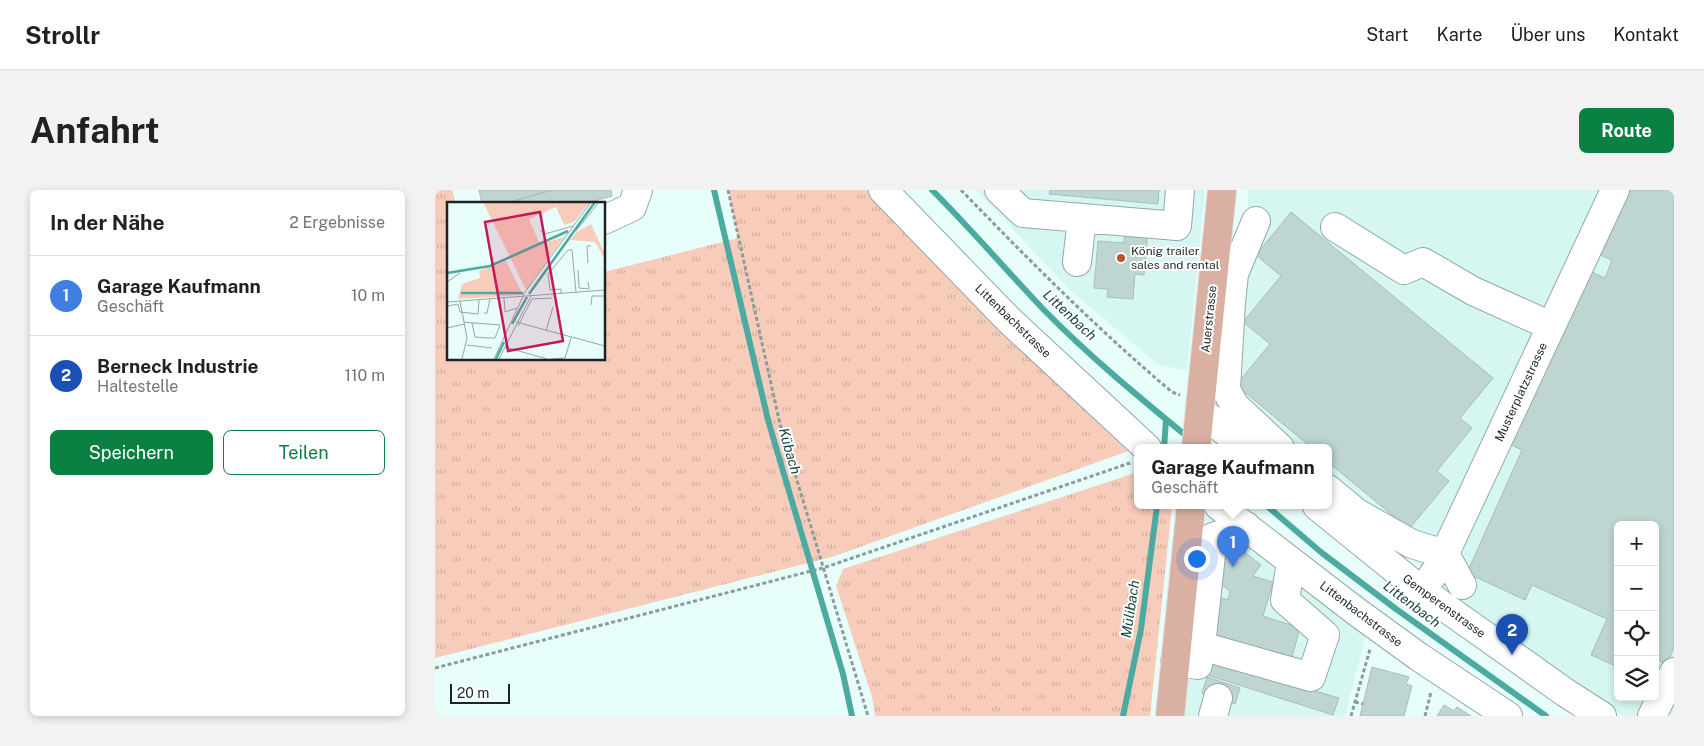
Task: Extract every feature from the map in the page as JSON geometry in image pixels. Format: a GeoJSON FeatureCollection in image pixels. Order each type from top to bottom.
{"type":"FeatureCollection","features":[{"type":"Feature","properties":{"kind":"main road","name":"Auerstrasse"},"geometry":{"type":"LineString","coordinates":[[1198,429],[1222,293],[1222,190]]}},
{"type":"Feature","properties":{"kind":"main road"},"geometry":{"type":"LineString","coordinates":[[1170,716],[1191,509]]}},
{"type":"Feature","properties":{"kind":"street"},"geometry":{"type":"LineString","coordinates":[[605,220],[632,207],[638,190]]}},
{"type":"Feature","properties":{"kind":"street","name":"Littenbachstrasse"},"geometry":{"type":"LineString","coordinates":[[883,190],[1009,320],[1143,444]]}},
{"type":"Feature","properties":{"kind":"street"},"geometry":{"type":"LineString","coordinates":[[999,190],[1023,213],[1177,226],[1180,190]]}},
{"type":"Feature","properties":{"kind":"street","name":"Musterplatzstrasse"},"geometry":{"type":"LineString","coordinates":[[1422,591],[1445,554],[1615,190]]}},
{"type":"Feature","properties":{"kind":"street"},"geometry":{"type":"LineString","coordinates":[[1077,262],[1082,218]]}},
{"type":"Feature","properties":{"kind":"street"},"geometry":{"type":"LineString","coordinates":[[1255,221],[1235,274],[1222,293],[1226,389],[1233,405],[1276,444]]}},
{"type":"Feature","properties":{"kind":"street"},"geometry":{"type":"LineString","coordinates":[[1335,227],[1404,270],[1423,262],[1473,291],[1551,326]]}},
{"type":"Feature","properties":{"kind":"street"},"geometry":{"type":"LineString","coordinates":[[1198,429],[1235,444]]}},
{"type":"Feature","properties":{"kind":"street"},"geometry":{"type":"LineString","coordinates":[[1332,492],[1357,513],[1412,544],[1445,554],[1462,585]]}},
{"type":"Feature","properties":{"kind":"street","name":"Littenbachstrasse"},"geometry":{"type":"LineString","coordinates":[[1223,509],[1419,657],[1508,716]]}},
{"type":"Feature","properties":{"kind":"street","name":"Gemperenstrasse"},"geometry":{"type":"LineString","coordinates":[[1321,509],[1422,591],[1602,716]]}},
{"type":"Feature","properties":{"kind":"street"},"geometry":{"type":"LineString","coordinates":[[1175,662],[1198,665],[1213,537],[1246,526]]}},
{"type":"Feature","properties":{"kind":"street"},"geometry":{"type":"LineString","coordinates":[[1291,562],[1285,600],[1325,635]]}},
{"type":"Feature","properties":{"kind":"street"},"geometry":{"type":"LineString","coordinates":[[1325,635],[1367,619]]}},
{"type":"Feature","properties":{"kind":"street"},"geometry":{"type":"LineString","coordinates":[[1201,646],[1311,678],[1325,635]]}},
{"type":"Feature","properties":{"kind":"street"},"geometry":{"type":"LineString","coordinates":[[1652,716],[1674,672]]}},
{"type":"Feature","properties":{"kind":"path"},"geometry":{"type":"LineString","coordinates":[[728,190],[780,424],[868,716]]}},
{"type":"Feature","properties":{"kind":"path"},"geometry":{"type":"LineString","coordinates":[[961,190],[1068,299],[1124,352],[1172,392],[1188,398],[1198,429]]}},
{"type":"Feature","properties":{"kind":"path"},"geometry":{"type":"LineString","coordinates":[[435,668],[823,568],[1134,461]]}},
{"type":"Feature","properties":{"kind":"path"},"geometry":{"type":"LineString","coordinates":[[1351,716],[1355,702],[1367,619]]}},
{"type":"Feature","properties":{"kind":"path"},"geometry":{"type":"LineString","coordinates":[[1355,702],[1363,704]]}},
{"type":"Feature","properties":{"kind":"shaded area"},"geometry":{"type":"Polygon","coordinates":[[[976,190],[1205,190],[1187,371],[1157,364],[1070,290],[976,190]]]}},
{"type":"Feature","properties":{"kind":"shaded area"},"geometry":{"type":"Polygon","coordinates":[[[1249,190],[1674,190],[1674,716],[1623,716],[1451,594],[1332,487],[1332,444],[1286,444],[1230,394],[1249,190]]]}},
{"type":"Feature","properties":{"kind":"shaded area"},"geometry":{"type":"Polygon","coordinates":[[[1191,509],[1223,509],[1370,620],[1345,716],[1170,716],[1191,509]]]}},
{"type":"Feature","properties":{"kind":"green space"},"geometry":{"type":"Polygon","coordinates":[[[435,190],[452,190],[455,202],[447,202],[447,360],[605,360],[605,272],[738,238],[728,190],[871,190],[1134,449],[832,557],[435,658],[435,190]]]}},
{"type":"Feature","properties":{"kind":"green space"},"geometry":{"type":"Polygon","coordinates":[[[1134,473],[1134,509],[1172,509],[1150,716],[875,716],[872,697],[836,586],[843,569],[1134,473]]]}},
{"type":"Feature","properties":{"kind":"building"},"geometry":{"type":"Polygon","coordinates":[[[479,190],[552,190],[510,202],[482,202],[479,190]]]}},
{"type":"Feature","properties":{"kind":"building"},"geometry":{"type":"Polygon","coordinates":[[[552,190],[611,190],[612,196],[591,202],[510,202],[552,190]]]}},
{"type":"Feature","properties":{"kind":"building"},"geometry":{"type":"Polygon","coordinates":[[[1050,190],[1159,190],[1158,204],[1049,194],[1050,190]]]}},
{"type":"Feature","properties":{"kind":"building"},"geometry":{"type":"Polygon","coordinates":[[[1627,190],[1674,190],[1674,648],[1667,664],[1659,661],[1659,521],[1614,521],[1614,665],[1591,655],[1607,619],[1532,585],[1525,600],[1467,573],[1522,450],[1507,443],[1585,269],[1605,278],[1612,260],[1598,254],[1627,190]]]}},
{"type":"Feature","properties":{"kind":"building"},"geometry":{"type":"Polygon","coordinates":[[[1291,212],[1493,378],[1460,418],[1472,428],[1437,471],[1449,481],[1409,529],[1332,465],[1332,444],[1307,444],[1236,385],[1270,344],[1243,322],[1281,276],[1256,255],[1291,212]]]}},
{"type":"Feature","properties":{"kind":"building","name":"König trailer sales and rental"},"geometry":{"type":"Polygon","coordinates":[[[1125,229],[1148,231],[1144,275],[1135,274],[1133,299],[1107,297],[1108,289],[1094,288],[1098,241],[1124,243],[1125,229]]]}},
{"type":"Feature","properties":{"kind":"building"},"geometry":{"type":"Polygon","coordinates":[[[1238,547],[1261,565],[1253,576],[1273,582],[1263,616],[1300,628],[1290,664],[1215,641],[1216,633],[1199,628],[1209,594],[1228,600],[1230,591],[1213,579],[1215,556],[1238,547]]]}},
{"type":"Feature","properties":{"kind":"building"},"geometry":{"type":"Polygon","coordinates":[[[1209,659],[1339,698],[1333,715],[1204,674],[1209,659]]]}},
{"type":"Feature","properties":{"kind":"building"},"geometry":{"type":"Polygon","coordinates":[[[1372,667],[1409,677],[1406,684],[1412,686],[1404,716],[1360,716],[1372,667]]]}},
{"type":"Feature","properties":{"kind":"building"},"geometry":{"type":"Polygon","coordinates":[[[1207,677],[1240,688],[1235,704],[1202,693],[1207,677]]]}},
{"type":"Feature","properties":{"kind":"building"},"geometry":{"type":"Polygon","coordinates":[[[1444,705],[1454,711],[1457,707],[1471,716],[1437,716],[1444,705]]]}},
{"type":"Feature","properties":{"kind":"waterway","name":"Kübach"},"geometry":{"type":"LineString","coordinates":[[714,190],[768,420],[843,674],[852,716]]}},
{"type":"Feature","properties":{"kind":"waterway","name":"Littenbach"},"geometry":{"type":"LineString","coordinates":[[932,190],[1061,327],[1115,376],[1190,439]]}},
{"type":"Feature","properties":{"kind":"waterway","name":"Mülibach"},"geometry":{"type":"LineString","coordinates":[[1164,444],[1166,420]]}},
{"type":"Feature","properties":{"kind":"waterway","name":"Mülibach"},"geometry":{"type":"LineString","coordinates":[[1123,716],[1141,629],[1157,509]]}},
{"type":"Feature","properties":{"kind":"waterway","name":"Littenbach"},"geometry":{"type":"LineString","coordinates":[[1271,509],[1322,553],[1396,609],[1546,716]]}},
{"type":"Feature","properties":{"kind":"place","name":"König trailer sales and rental"},"geometry":{"type":"Point","coordinates":[1121,258]}},
{"type":"Feature","properties":{"kind":"place","name":"Garage Kaufmann"},"geometry":{"type":"Point","coordinates":[1233,567]}},
{"type":"Feature","properties":{"kind":"place","name":"Berneck Industrie"},"geometry":{"type":"Point","coordinates":[1512,655]}}]}
